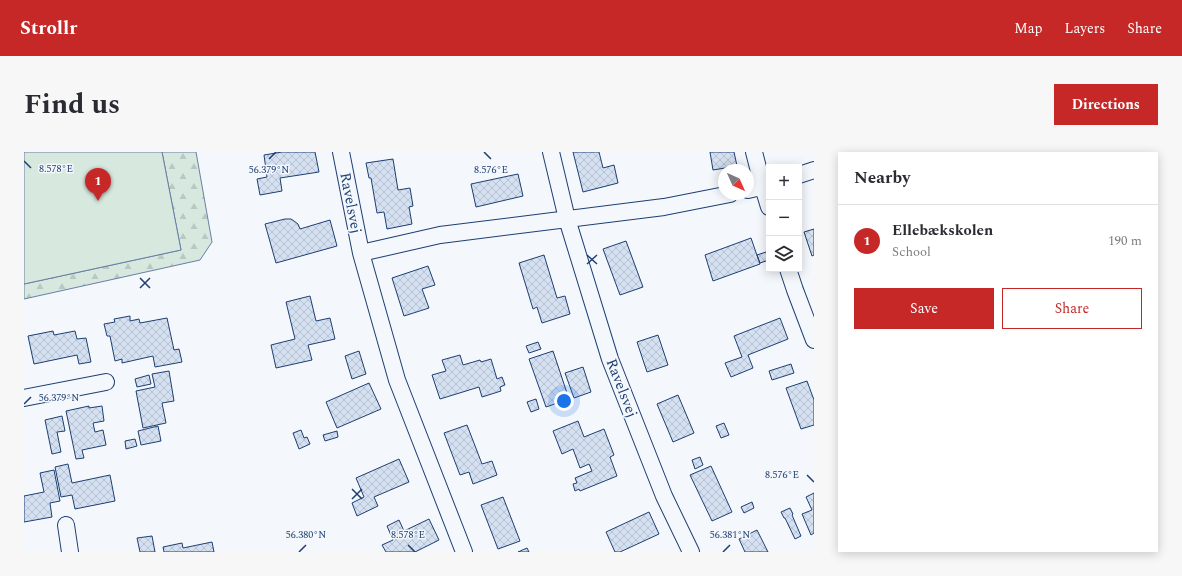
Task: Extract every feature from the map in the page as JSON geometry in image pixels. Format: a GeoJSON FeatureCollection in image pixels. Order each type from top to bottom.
{"type":"FeatureCollection","features":[{"type":"Feature","properties":{"kind":"street","name":"Ravelsvej"},"geometry":{"type":"LineString","coordinates":[[341,152],[361,254],[397,380],[464,552]]}},
{"type":"Feature","properties":{"kind":"street","name":"Ravelsvej"},"geometry":{"type":"LineString","coordinates":[[551,152],[567,219],[610,359],[664,496],[691,552]]}},
{"type":"Feature","properties":{"kind":"street"},"geometry":{"type":"LineString","coordinates":[[754,152],[760,188],[766,201]]}},
{"type":"Feature","properties":{"kind":"street"},"geometry":{"type":"LineString","coordinates":[[802,174],[814,170]]}},
{"type":"Feature","properties":{"kind":"street","name":"Ravelsvej"},"geometry":{"type":"LineString","coordinates":[[361,254],[440,235],[664,207],[718,196]]}},
{"type":"Feature","properties":{"kind":"street"},"geometry":{"type":"LineString","coordinates":[[789,272],[814,340]]}},
{"type":"Feature","properties":{"kind":"street"},"geometry":{"type":"LineString","coordinates":[[24,398],[106,382]]}},
{"type":"Feature","properties":{"kind":"street"},"geometry":{"type":"LineString","coordinates":[[66,525],[70,552]]}},
{"type":"Feature","properties":{"kind":"green space"},"geometry":{"type":"Polygon","coordinates":[[[24,152],[162,152],[181,250],[24,284],[24,152]]]}},
{"type":"Feature","properties":{"kind":"green space"},"geometry":{"type":"Polygon","coordinates":[[[162,152],[196,152],[212,242],[200,260],[24,299],[24,284],[181,250],[162,152]]]}},
{"type":"Feature","properties":{"kind":"building"},"geometry":{"type":"Polygon","coordinates":[[[282,152],[315,152],[319,172],[280,178],[282,191],[260,195],[257,179],[267,177],[264,155],[282,152]]]}},
{"type":"Feature","properties":{"kind":"building"},"geometry":{"type":"Polygon","coordinates":[[[573,152],[599,152],[603,168],[614,165],[618,183],[583,192],[573,152]]]}},
{"type":"Feature","properties":{"kind":"building"},"geometry":{"type":"Polygon","coordinates":[[[710,152],[734,152],[737,164],[718,164],[718,169],[713,170],[710,152]]]}},
{"type":"Feature","properties":{"kind":"building"},"geometry":{"type":"Polygon","coordinates":[[[393,159],[398,190],[410,188],[413,206],[409,207],[412,224],[387,229],[384,212],[377,213],[371,178],[369,178],[366,163],[393,159]]]}},
{"type":"Feature","properties":{"kind":"building"},"geometry":{"type":"Polygon","coordinates":[[[518,174],[523,196],[476,207],[471,184],[518,174]]]}},
{"type":"Feature","properties":{"kind":"building"},"geometry":{"type":"Polygon","coordinates":[[[291,219],[294,221],[298,224],[300,229],[330,220],[337,246],[276,263],[265,224],[291,219]]]}},
{"type":"Feature","properties":{"kind":"building"},"geometry":{"type":"Polygon","coordinates":[[[814,229],[814,255],[812,256],[804,232],[814,229]]]}},
{"type":"Feature","properties":{"kind":"building"},"geometry":{"type":"Polygon","coordinates":[[[751,238],[760,264],[713,281],[705,255],[751,238]]]}},
{"type":"Feature","properties":{"kind":"building"},"geometry":{"type":"Polygon","coordinates":[[[626,241],[643,287],[620,295],[603,249],[626,241]]]}},
{"type":"Feature","properties":{"kind":"building"},"geometry":{"type":"Polygon","coordinates":[[[766,252],[766,261],[760,263],[757,255],[766,252]]]}},
{"type":"Feature","properties":{"kind":"building"},"geometry":{"type":"Polygon","coordinates":[[[544,255],[557,298],[565,296],[570,314],[542,323],[537,307],[533,309],[519,263],[544,255]]]}},
{"type":"Feature","properties":{"kind":"building"},"geometry":{"type":"Polygon","coordinates":[[[428,266],[435,285],[422,289],[429,308],[404,316],[392,278],[428,266]]]}},
{"type":"Feature","properties":{"kind":"building"},"geometry":{"type":"Polygon","coordinates":[[[310,296],[316,321],[330,318],[335,339],[308,345],[312,360],[276,368],[271,345],[295,339],[286,302],[310,296]]]}},
{"type":"Feature","properties":{"kind":"building"},"geometry":{"type":"Polygon","coordinates":[[[130,316],[130,321],[139,319],[140,323],[167,318],[174,350],[179,349],[182,362],[155,367],[153,356],[122,363],[122,359],[115,361],[110,336],[107,336],[104,324],[115,322],[114,319],[130,316]]]}},
{"type":"Feature","properties":{"kind":"building"},"geometry":{"type":"Polygon","coordinates":[[[780,318],[788,339],[748,355],[753,368],[731,377],[725,363],[742,357],[734,336],[780,318]]]}},
{"type":"Feature","properties":{"kind":"building"},"geometry":{"type":"Polygon","coordinates":[[[53,331],[54,335],[75,331],[77,339],[86,338],[91,362],[79,364],[77,355],[34,364],[28,336],[53,331]]]}},
{"type":"Feature","properties":{"kind":"building"},"geometry":{"type":"Polygon","coordinates":[[[658,335],[668,365],[647,372],[637,342],[658,335]]]}},
{"type":"Feature","properties":{"kind":"building"},"geometry":{"type":"Polygon","coordinates":[[[538,342],[541,349],[529,353],[526,346],[538,342]]]}},
{"type":"Feature","properties":{"kind":"building"},"geometry":{"type":"Polygon","coordinates":[[[359,351],[366,374],[352,379],[345,356],[359,351]]]}},
{"type":"Feature","properties":{"kind":"building"},"geometry":{"type":"Polygon","coordinates":[[[553,351],[569,399],[546,407],[529,359],[553,351]]]}},
{"type":"Feature","properties":{"kind":"building"},"geometry":{"type":"Polygon","coordinates":[[[460,355],[463,365],[480,360],[481,362],[491,359],[497,379],[502,377],[505,385],[500,387],[501,391],[482,397],[479,387],[440,399],[432,375],[446,371],[442,360],[460,355]]]}},
{"type":"Feature","properties":{"kind":"building"},"geometry":{"type":"Polygon","coordinates":[[[791,364],[794,373],[772,380],[769,371],[791,364]]]}},
{"type":"Feature","properties":{"kind":"building"},"geometry":{"type":"Polygon","coordinates":[[[583,367],[591,392],[574,398],[565,373],[583,367]]]}},
{"type":"Feature","properties":{"kind":"building"},"geometry":{"type":"Polygon","coordinates":[[[169,371],[174,401],[162,403],[166,423],[143,428],[136,391],[155,387],[152,374],[169,371]]]}},
{"type":"Feature","properties":{"kind":"building"},"geometry":{"type":"Polygon","coordinates":[[[149,375],[151,384],[137,387],[135,379],[149,375]]]}},
{"type":"Feature","properties":{"kind":"building"},"geometry":{"type":"Polygon","coordinates":[[[807,381],[814,400],[814,425],[801,429],[786,388],[807,381]]]}},
{"type":"Feature","properties":{"kind":"building"},"geometry":{"type":"Polygon","coordinates":[[[369,383],[381,409],[337,428],[326,402],[369,383]]]}},
{"type":"Feature","properties":{"kind":"building"},"geometry":{"type":"Polygon","coordinates":[[[678,395],[694,433],[673,442],[657,404],[678,395]]]}},
{"type":"Feature","properties":{"kind":"building"},"geometry":{"type":"Polygon","coordinates":[[[536,399],[539,409],[531,412],[527,402],[536,399]]]}},
{"type":"Feature","properties":{"kind":"building"},"geometry":{"type":"Polygon","coordinates":[[[89,406],[89,408],[102,406],[104,421],[93,423],[95,432],[103,430],[106,445],[82,450],[84,458],[76,459],[66,411],[89,406]]]}},
{"type":"Feature","properties":{"kind":"building"},"geometry":{"type":"Polygon","coordinates":[[[62,416],[65,431],[57,432],[61,452],[52,454],[45,420],[62,416]]]}},
{"type":"Feature","properties":{"kind":"building"},"geometry":{"type":"Polygon","coordinates":[[[578,421],[584,437],[604,429],[614,455],[610,457],[617,476],[580,491],[579,489],[575,491],[573,484],[577,483],[575,478],[592,471],[589,464],[580,468],[573,449],[562,454],[553,431],[578,421]]]}},
{"type":"Feature","properties":{"kind":"building"},"geometry":{"type":"Polygon","coordinates":[[[724,423],[729,435],[721,438],[716,426],[724,423]]]}},
{"type":"Feature","properties":{"kind":"building"},"geometry":{"type":"Polygon","coordinates":[[[467,425],[482,464],[492,461],[497,475],[473,484],[469,472],[460,475],[444,433],[467,425]]]}},
{"type":"Feature","properties":{"kind":"building"},"geometry":{"type":"Polygon","coordinates":[[[158,426],[161,441],[141,445],[138,431],[158,426]]]}},
{"type":"Feature","properties":{"kind":"building"},"geometry":{"type":"Polygon","coordinates":[[[301,430],[304,438],[307,437],[310,444],[299,449],[293,433],[301,430]]]}},
{"type":"Feature","properties":{"kind":"building"},"geometry":{"type":"Polygon","coordinates":[[[337,431],[338,437],[325,441],[323,435],[337,431]]]}},
{"type":"Feature","properties":{"kind":"building"},"geometry":{"type":"Polygon","coordinates":[[[135,439],[137,446],[126,449],[125,441],[135,439]]]}},
{"type":"Feature","properties":{"kind":"building"},"geometry":{"type":"Polygon","coordinates":[[[700,457],[703,465],[695,469],[692,460],[700,457]]]}},
{"type":"Feature","properties":{"kind":"building"},"geometry":{"type":"Polygon","coordinates":[[[399,459],[409,482],[374,497],[378,506],[357,516],[352,503],[364,497],[356,478],[399,459]]]}},
{"type":"Feature","properties":{"kind":"building"},"geometry":{"type":"Polygon","coordinates":[[[68,464],[72,483],[110,475],[115,501],[75,509],[72,495],[61,497],[55,467],[68,464]]]}},
{"type":"Feature","properties":{"kind":"building"},"geometry":{"type":"Polygon","coordinates":[[[711,466],[732,512],[712,521],[690,475],[711,466]]]}},
{"type":"Feature","properties":{"kind":"building"},"geometry":{"type":"Polygon","coordinates":[[[54,470],[60,501],[50,503],[52,517],[24,522],[24,496],[44,492],[40,473],[54,470]]]}},
{"type":"Feature","properties":{"kind":"building"},"geometry":{"type":"Polygon","coordinates":[[[814,493],[814,533],[811,535],[802,514],[812,510],[806,497],[814,493]]]}},
{"type":"Feature","properties":{"kind":"building"},"geometry":{"type":"Polygon","coordinates":[[[503,497],[520,541],[498,549],[481,505],[503,497]]]}},
{"type":"Feature","properties":{"kind":"building"},"geometry":{"type":"Polygon","coordinates":[[[752,502],[754,508],[744,513],[741,507],[752,502]]]}},
{"type":"Feature","properties":{"kind":"building"},"geometry":{"type":"Polygon","coordinates":[[[790,508],[801,536],[795,539],[781,512],[790,508]]]}},
{"type":"Feature","properties":{"kind":"building"},"geometry":{"type":"Polygon","coordinates":[[[649,512],[659,534],[620,552],[615,552],[606,532],[649,512]]]}},
{"type":"Feature","properties":{"kind":"building"},"geometry":{"type":"Polygon","coordinates":[[[429,519],[439,540],[415,552],[386,552],[382,545],[393,540],[387,526],[399,520],[404,531],[429,519]]]}},
{"type":"Feature","properties":{"kind":"building"},"geometry":{"type":"Polygon","coordinates":[[[757,530],[768,552],[745,552],[739,539],[757,530]]]}},
{"type":"Feature","properties":{"kind":"building"},"geometry":{"type":"Polygon","coordinates":[[[152,536],[155,552],[140,552],[137,538],[152,536]]]}},
{"type":"Feature","properties":{"kind":"building"},"geometry":{"type":"Polygon","coordinates":[[[212,542],[214,552],[164,552],[163,547],[182,543],[183,548],[212,542]]]}},
{"type":"Feature","properties":{"kind":"building"},"geometry":{"type":"Polygon","coordinates":[[[527,548],[529,552],[518,552],[527,548]]]}},
{"type":"Feature","properties":{"kind":"place","name":"Ellebækskolen"},"geometry":{"type":"Point","coordinates":[98,201]}}]}
